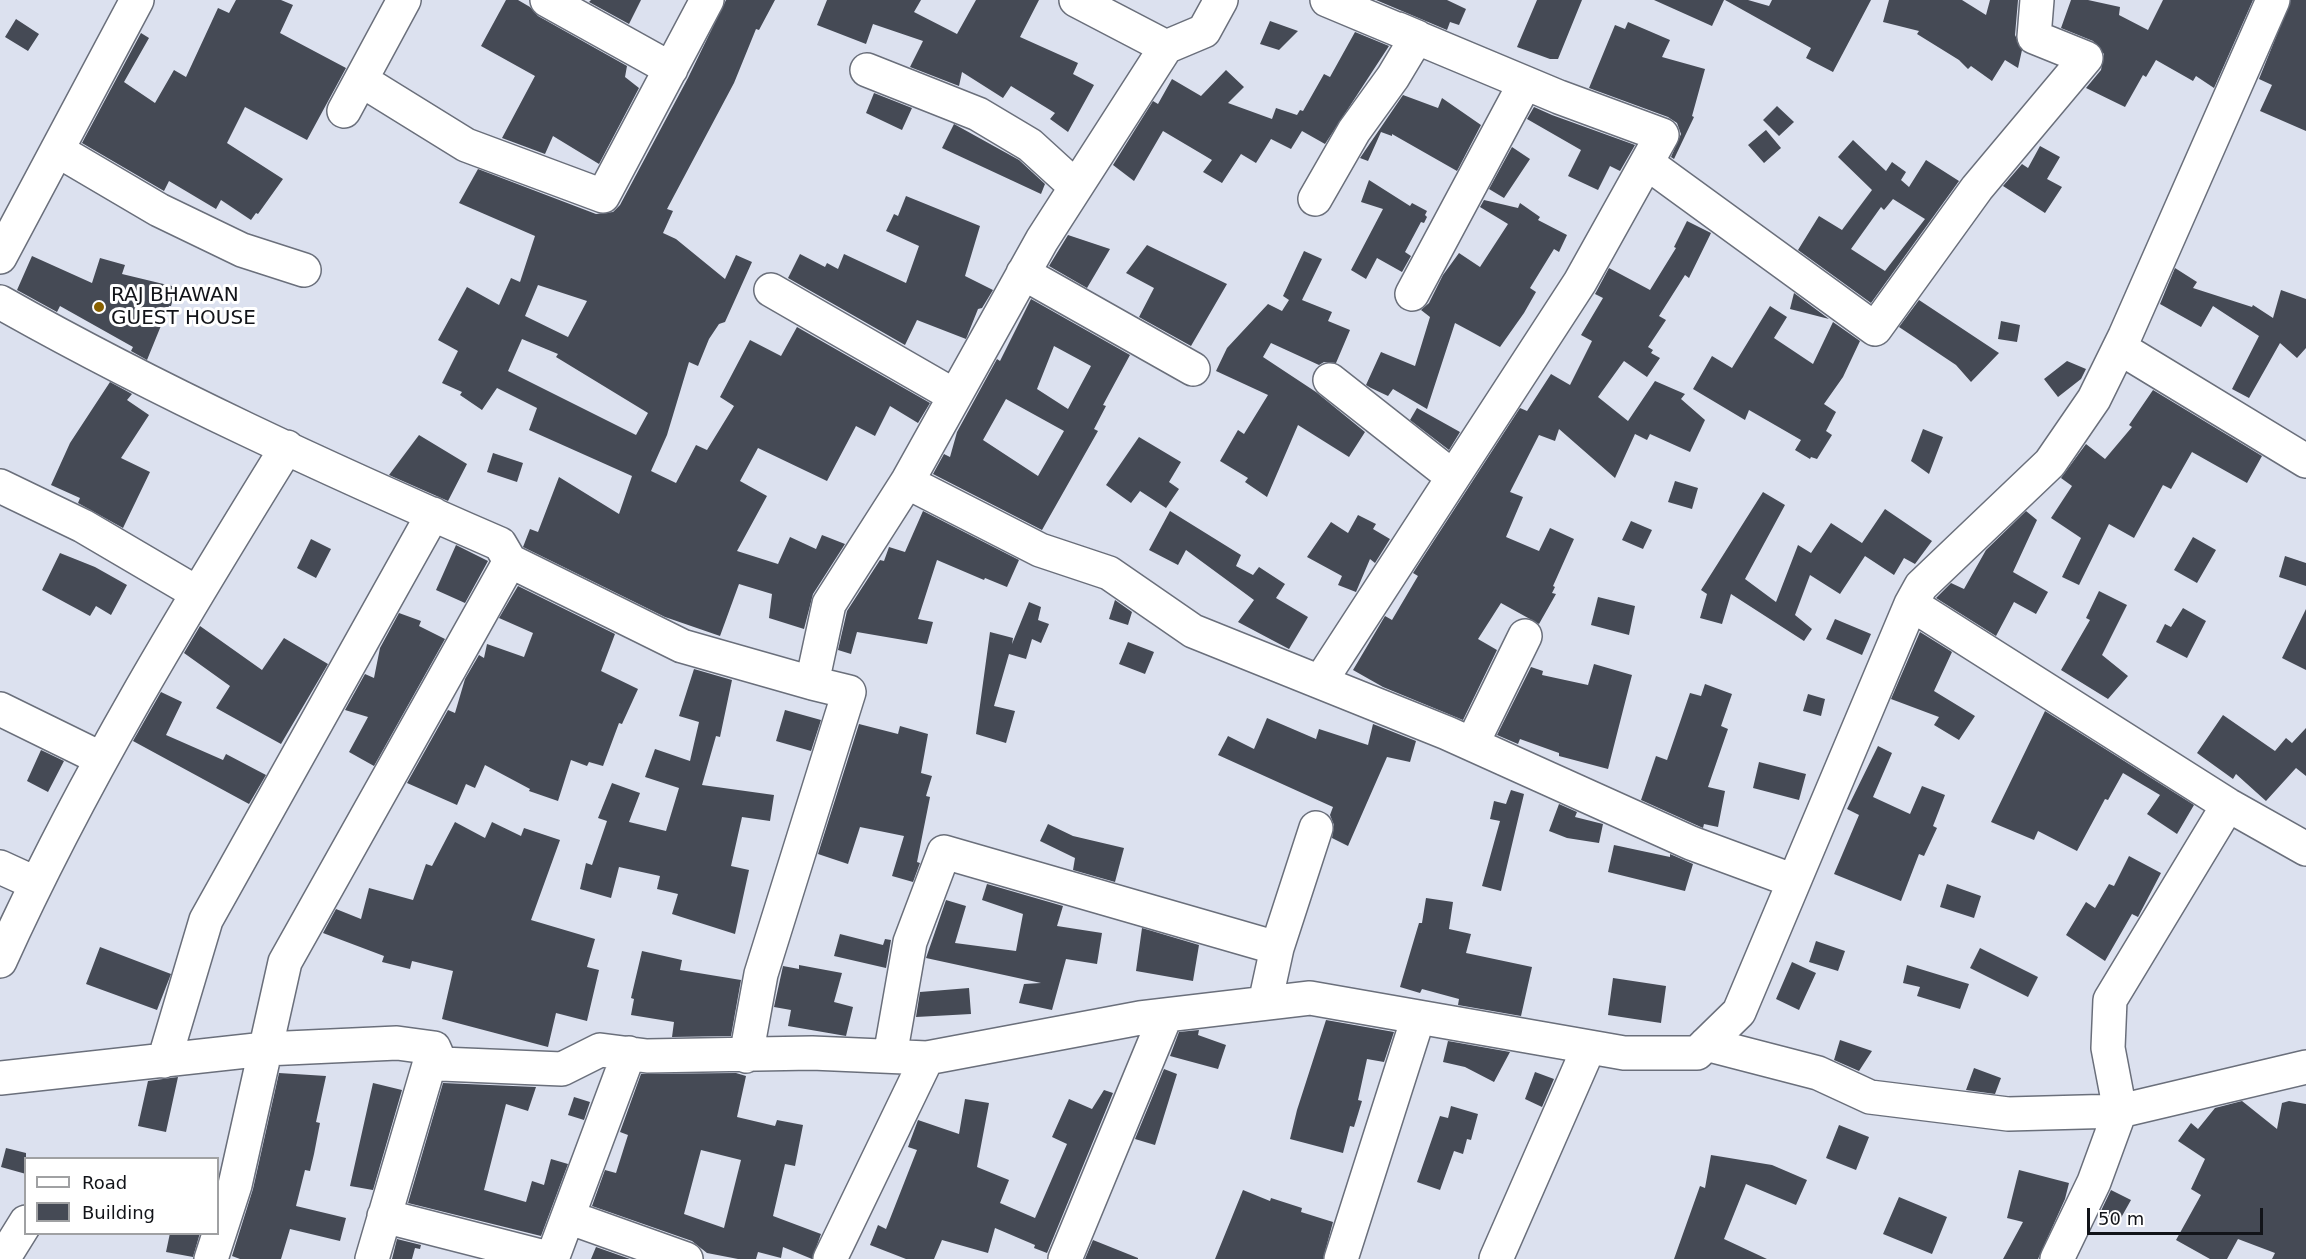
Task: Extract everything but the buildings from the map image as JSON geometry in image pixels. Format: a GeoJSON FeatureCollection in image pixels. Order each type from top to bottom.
{"type":"FeatureCollection","features":[{"type":"Feature","properties":{"kind":"street"},"geometry":{"type":"LineString","coordinates":[[5,239],[57,150],[137,0]]}},
{"type":"Feature","properties":{"kind":"street"},"geometry":{"type":"LineString","coordinates":[[344,111],[404,0]]}},
{"type":"Feature","properties":{"kind":"street"},"geometry":{"type":"LineString","coordinates":[[547,0],[671,69]]}},
{"type":"Feature","properties":{"kind":"street"},"geometry":{"type":"LineString","coordinates":[[361,80],[466,145],[603,196],[707,0]]}},
{"type":"Feature","properties":{"kind":"street"},"geometry":{"type":"LineString","coordinates":[[1076,0],[1166,46]]}},
{"type":"Feature","properties":{"kind":"street"},"geometry":{"type":"LineString","coordinates":[[812,683],[829,604],[907,482],[1023,273],[1166,46],[1204,32],[1221,0]]}},
{"type":"Feature","properties":{"kind":"street"},"geometry":{"type":"LineString","coordinates":[[1315,199],[1354,130],[1393,77],[1417,37],[1327,0]]}},
{"type":"Feature","properties":{"kind":"street"},"geometry":{"type":"LineString","coordinates":[[1647,164],[1875,329],[1977,188],[2086,58],[2034,37],[2037,0]]}},
{"type":"Feature","properties":{"kind":"street"},"geometry":{"type":"LineString","coordinates":[[434,1048],[441,1064],[562,1069],[600,1050],[629,1053],[746,1056],[812,1053],[927,1058],[1166,1015],[1310,998],[1624,1053],[1697,1053],[1739,1012],[1911,604],[1921,586],[2050,463],[2094,399],[2120,348],[2273,0]]}},
{"type":"Feature","properties":{"kind":"street"},"geometry":{"type":"LineString","coordinates":[[1320,682],[1580,282],[1662,135],[1525,83],[1398,29]]}},
{"type":"Feature","properties":{"kind":"street"},"geometry":{"type":"LineString","coordinates":[[867,70],[978,114],[1030,146],[1076,187]]}},
{"type":"Feature","properties":{"kind":"street"},"geometry":{"type":"LineString","coordinates":[[1412,294],[1525,83]]}},
{"type":"Feature","properties":{"kind":"street"},"geometry":{"type":"LineString","coordinates":[[57,150],[159,210],[242,250],[304,270]]}},
{"type":"Feature","properties":{"kind":"street"},"geometry":{"type":"LineString","coordinates":[[1023,273],[1193,369]]}},
{"type":"Feature","properties":{"kind":"street"},"geometry":{"type":"LineString","coordinates":[[771,290],[955,396]]}},
{"type":"Feature","properties":{"kind":"street"},"geometry":{"type":"LineString","coordinates":[[0,302],[89,352],[287,447],[500,544],[510,561],[682,646],[849,692],[761,974],[746,1056]]}},
{"type":"Feature","properties":{"kind":"street"},"geometry":{"type":"LineString","coordinates":[[2120,348],[2306,461]]}},
{"type":"Feature","properties":{"kind":"street"},"geometry":{"type":"LineString","coordinates":[[1330,380],[1453,477]]}},
{"type":"Feature","properties":{"kind":"street"},"geometry":{"type":"LineString","coordinates":[[0,961],[35,884],[100,758],[197,593],[287,447]]}},
{"type":"Feature","properties":{"kind":"street"},"geometry":{"type":"LineString","coordinates":[[907,482],[1040,550],[1109,573],[1193,631],[1472,744],[1691,843],[1794,880]]}},
{"type":"Feature","properties":{"kind":"street"},"geometry":{"type":"LineString","coordinates":[[0,486],[83,525],[197,593]]}},
{"type":"Feature","properties":{"kind":"street"},"geometry":{"type":"LineString","coordinates":[[164,1061],[206,920],[433,513]]}},
{"type":"Feature","properties":{"kind":"street"},"geometry":{"type":"LineString","coordinates":[[219,1234],[235,1185],[285,962],[510,561]]}},
{"type":"Feature","properties":{"kind":"street"},"geometry":{"type":"LineString","coordinates":[[1911,604],[2228,805],[2306,849]]}},
{"type":"Feature","properties":{"kind":"street"},"geometry":{"type":"LineString","coordinates":[[1472,744],[1525,636]]}},
{"type":"Feature","properties":{"kind":"street"},"geometry":{"type":"LineString","coordinates":[[0,709],[100,758]]}},
{"type":"Feature","properties":{"kind":"street"},"geometry":{"type":"LineString","coordinates":[[2057,1259],[2094,1182],[2120,1111],[2108,1048],[2110,1000],[2228,805]]}},
{"type":"Feature","properties":{"kind":"street"},"geometry":{"type":"LineString","coordinates":[[1265,1003],[1277,948],[1316,828]]}},
{"type":"Feature","properties":{"kind":"street"},"geometry":{"type":"LineString","coordinates":[[890,1056],[910,942],[944,852],[1277,948]]}},
{"type":"Feature","properties":{"kind":"street"},"geometry":{"type":"LineString","coordinates":[[0,867],[35,884]]}},
{"type":"Feature","properties":{"kind":"street"},"geometry":{"type":"LineString","coordinates":[[1065,1259],[1166,1015]]}},
{"type":"Feature","properties":{"kind":"street"},"geometry":{"type":"LineString","coordinates":[[1341,1259],[1419,1018]]}},
{"type":"Feature","properties":{"kind":"street"},"geometry":{"type":"LineString","coordinates":[[0,1078],[265,1049],[397,1043],[434,1048]]}},
{"type":"Feature","properties":{"kind":"street"},"geometry":{"type":"LineString","coordinates":[[1706,1044],[1818,1073],[1870,1097],[2008,1114],[2120,1111],[2306,1067]]}},
{"type":"Feature","properties":{"kind":"street"},"geometry":{"type":"LineString","coordinates":[[1496,1259],[1589,1047]]}},
{"type":"Feature","properties":{"kind":"street"},"geometry":{"type":"LineString","coordinates":[[372,1259],[434,1048]]}},
{"type":"Feature","properties":{"kind":"street"},"geometry":{"type":"LineString","coordinates":[[384,1216],[552,1259],[629,1053]]}},
{"type":"Feature","properties":{"kind":"street"},"geometry":{"type":"LineString","coordinates":[[830,1259],[927,1058]]}},
{"type":"Feature","properties":{"kind":"street"},"geometry":{"type":"LineString","coordinates":[[568,1216],[686,1259]]}},
{"type":"Feature","properties":{"kind":"street"},"geometry":{"type":"LineString","coordinates":[[3,1259],[24,1225]]}},
{"type":"Feature","properties":{"kind":"street"},"geometry":{"type":"LineString","coordinates":[[211,1259],[219,1235]]}},
{"type":"Feature","properties":{"kind":"place","name":"RAJ BHAWAN GUEST HOUSE"},"geometry":{"type":"Point","coordinates":[99,307]}}]}
